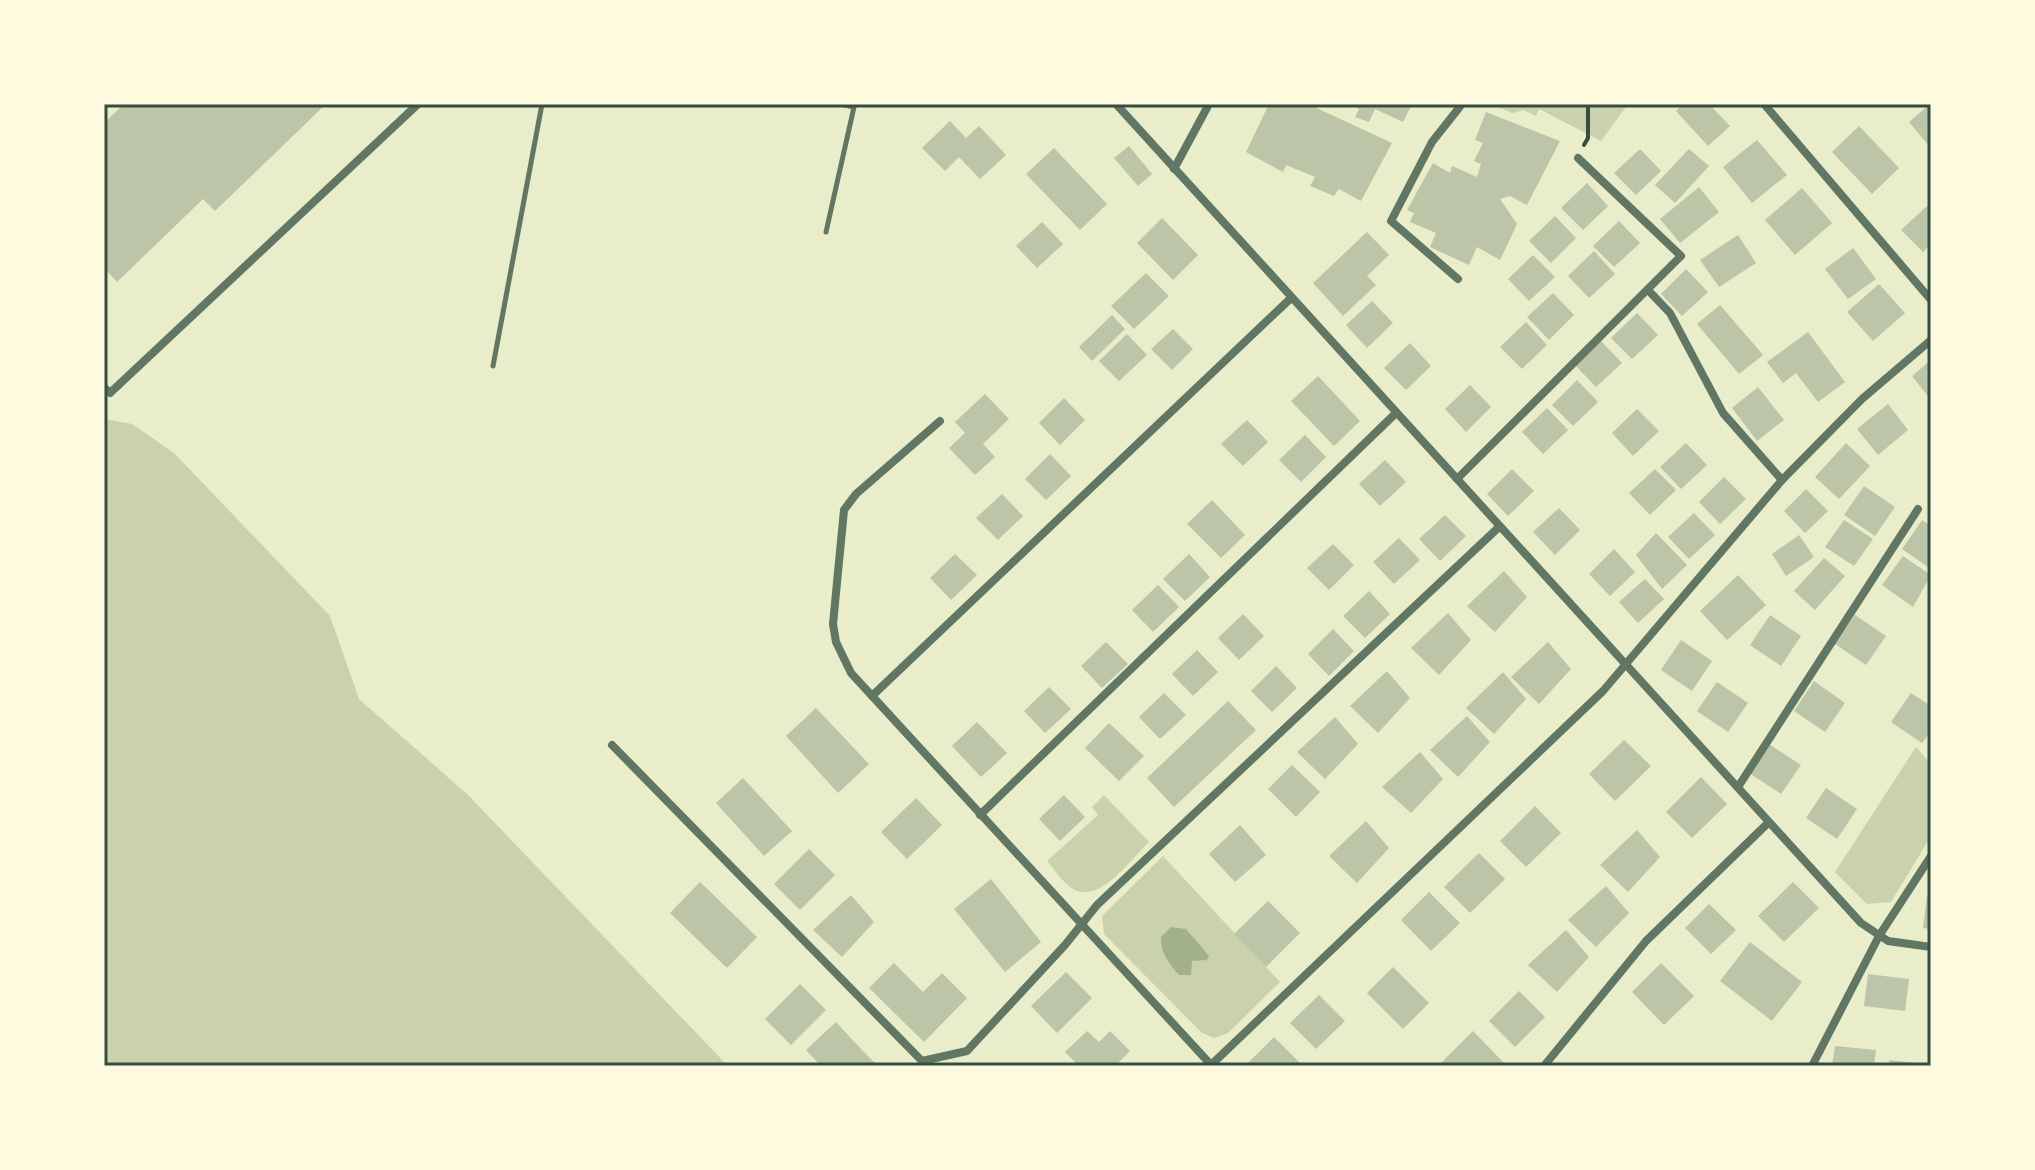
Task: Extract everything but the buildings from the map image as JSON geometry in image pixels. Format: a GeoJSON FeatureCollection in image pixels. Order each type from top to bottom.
{"type":"FeatureCollection","features":[{"type":"Feature","properties":{"kind":"street"},"geometry":{"type":"LineString","coordinates":[[107,390],[418,104]]}},
{"type":"Feature","properties":{"kind":"street"},"geometry":{"type":"LineString","coordinates":[[1116,104],[1861,923],[1888,941],[1931,947]]}},
{"type":"Feature","properties":{"kind":"street"},"geometry":{"type":"LineString","coordinates":[[1174,169],[1209,104]]}},
{"type":"Feature","properties":{"kind":"street"},"geometry":{"type":"LineString","coordinates":[[1458,279],[1391,221],[1432,142],[1462,104]]}},
{"type":"Feature","properties":{"kind":"street"},"geometry":{"type":"LineString","coordinates":[[1764,104],[1931,300]]}},
{"type":"Feature","properties":{"kind":"street"},"geometry":{"type":"LineString","coordinates":[[1457,479],[1681,256],[1578,158]]}},
{"type":"Feature","properties":{"kind":"street"},"geometry":{"type":"LineString","coordinates":[[1648,290],[1670,313],[1723,413],[1782,480]]}},
{"type":"Feature","properties":{"kind":"street"},"geometry":{"type":"LineString","coordinates":[[872,696],[1291,298]]}},
{"type":"Feature","properties":{"kind":"street"},"geometry":{"type":"LineString","coordinates":[[940,421],[856,494],[844,510],[833,624],[836,642],[851,673],[1211,1065],[1603,691],[1782,480],[1862,399],[1931,340]]}},
{"type":"Feature","properties":{"kind":"street"},"geometry":{"type":"LineString","coordinates":[[980,815],[1396,413]]}},
{"type":"Feature","properties":{"kind":"street"},"geometry":{"type":"LineString","coordinates":[[1738,787],[1918,509]]}},
{"type":"Feature","properties":{"kind":"street"},"geometry":{"type":"LineString","coordinates":[[612,745],[922,1061],[934,1062],[967,1051],[1097,905],[1499,527]]}},
{"type":"Feature","properties":{"kind":"street"},"geometry":{"type":"LineString","coordinates":[[1544,1066],[1646,941],[1768,823]]}},
{"type":"Feature","properties":{"kind":"street"},"geometry":{"type":"LineString","coordinates":[[1812,1066],[1879,936],[1931,856]]}},
{"type":"Feature","properties":{"kind":"lane"},"geometry":{"type":"LineString","coordinates":[[493,366],[542,104]]}},
{"type":"Feature","properties":{"kind":"lane"},"geometry":{"type":"LineString","coordinates":[[826,232],[854,107],[840,104]]}},
{"type":"Feature","properties":{"kind":"path"},"geometry":{"type":"LineString","coordinates":[[1578,158],[1588,138],[1588,104]]}},
{"type":"Feature","properties":{"kind":"shaded area"},"geometry":{"type":"Polygon","coordinates":[[[1489,104],[1628,104],[1601,141],[1539,109],[1536,116],[1524,110],[1513,113],[1489,104]]]}},
{"type":"Feature","properties":{"kind":"shaded area"},"geometry":{"type":"Polygon","coordinates":[[[104,419],[132,424],[174,453],[330,616],[359,699],[467,794],[728,1066],[104,1066],[104,419]]]}},
{"type":"Feature","properties":{"kind":"shaded area"},"geometry":{"type":"Polygon","coordinates":[[[1916,747],[1931,764],[1931,836],[1891,902],[1867,904],[1835,872],[1916,747]]]}},
{"type":"Feature","properties":{"kind":"shaded area"},"geometry":{"type":"Polygon","coordinates":[[[1104,795],[1149,842],[1114,878],[1093,891],[1083,892],[1062,880],[1047,861],[1098,815],[1092,807],[1104,795]]]}},
{"type":"Feature","properties":{"kind":"shaded area"},"geometry":{"type":"Polygon","coordinates":[[[1163,856],[1280,982],[1228,1033],[1214,1038],[1202,1033],[1104,934],[1102,916],[1163,856]]]}},
{"type":"Feature","properties":{"kind":"shaded area"},"geometry":{"type":"Polygon","coordinates":[[[1171,927],[1186,929],[1209,956],[1207,960],[1192,961],[1191,975],[1179,975],[1164,953],[1161,937],[1171,927]]]}}]}
